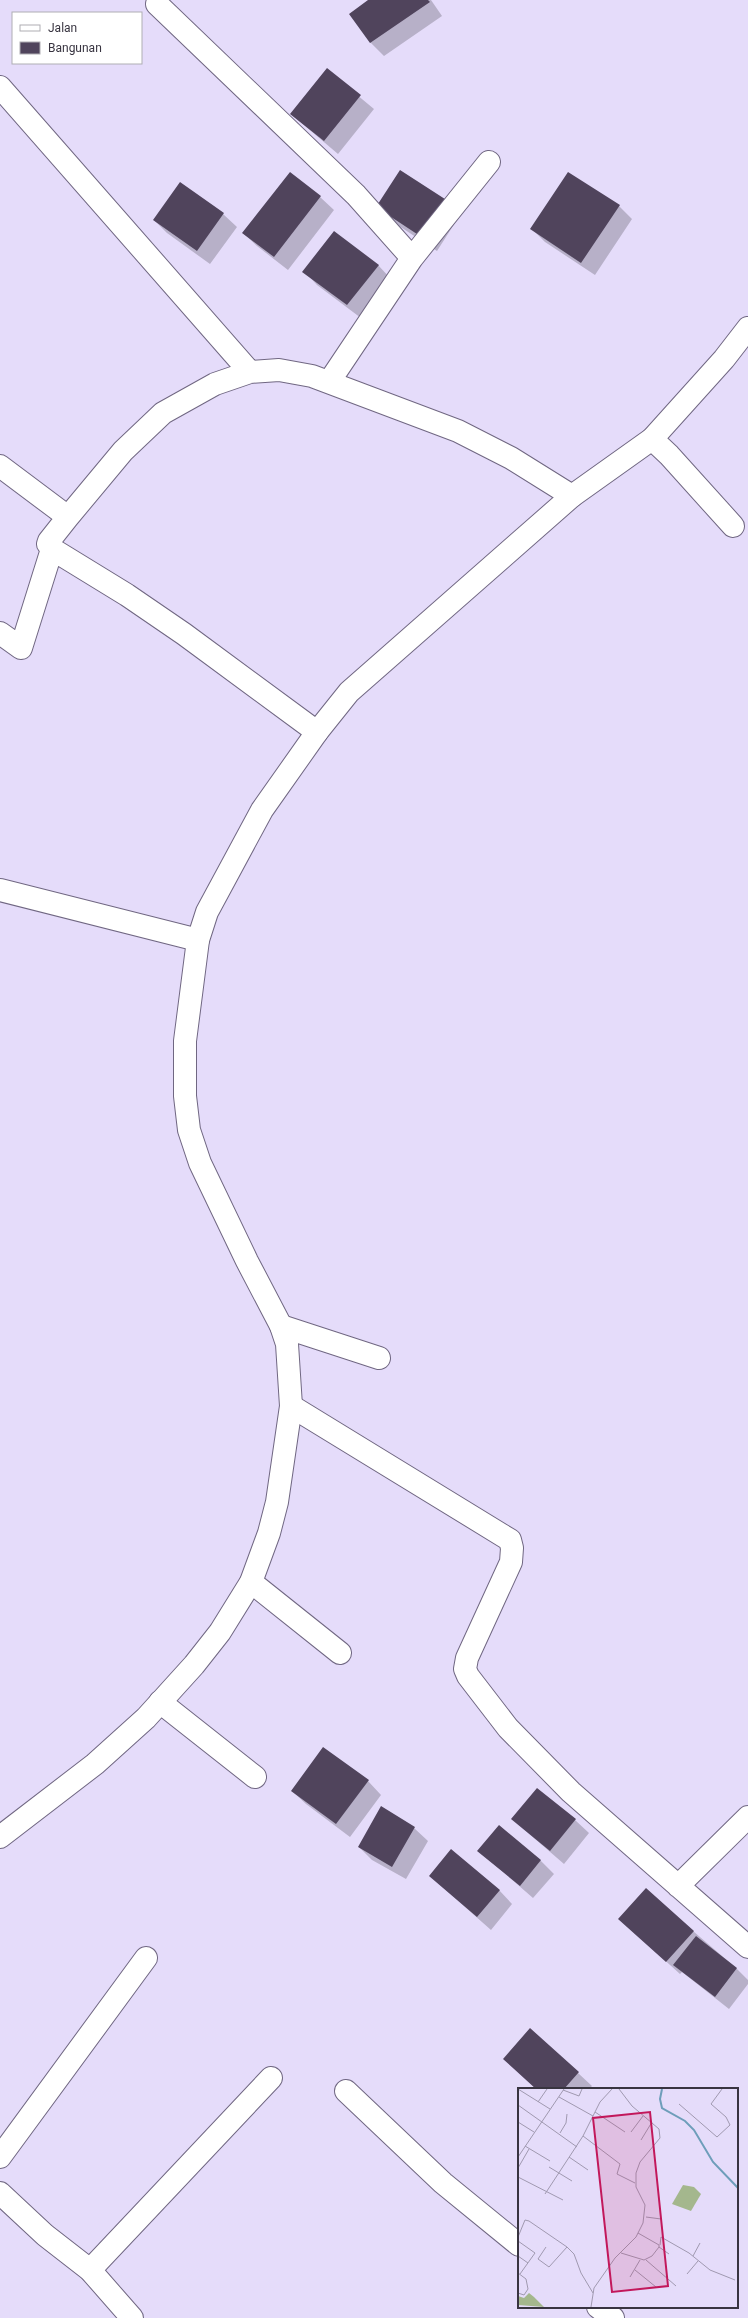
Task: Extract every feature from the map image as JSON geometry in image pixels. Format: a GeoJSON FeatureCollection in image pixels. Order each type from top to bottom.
{"type":"FeatureCollection","features":[{"type":"Feature","properties":{"kind":"street"},"geometry":{"type":"LineString","coordinates":[[157,4],[356,195],[412,258]]}},
{"type":"Feature","properties":{"kind":"street"},"geometry":{"type":"LineString","coordinates":[[0,87],[250,372]]}},
{"type":"Feature","properties":{"kind":"street"},"geometry":{"type":"LineString","coordinates":[[329,382],[412,258],[489,162]]}},
{"type":"Feature","properties":{"kind":"street"},"geometry":{"type":"LineString","coordinates":[[0,1837],[95,1764],[146,1718],[194,1665],[220,1632],[251,1582],[269,1532],[277,1502],[291,1406],[288,1352],[282,1326],[200,1163],[189,1130],[185,1096],[185,1041],[198,940],[207,912],[254,823],[317,732],[350,692],[572,496],[652,439],[724,359],[748,328]]}},
{"type":"Feature","properties":{"kind":"street"},"geometry":{"type":"LineString","coordinates":[[317,732],[184,634],[54,550],[48,544],[68,517],[123,451],[163,413],[215,384],[250,372],[280,370],[312,376],[458,431],[511,458],[572,496]]}},
{"type":"Feature","properties":{"kind":"street"},"geometry":{"type":"LineString","coordinates":[[652,439],[669,455],[733,526]]}},
{"type":"Feature","properties":{"kind":"street"},"geometry":{"type":"LineString","coordinates":[[0,466],[68,517]]}},
{"type":"Feature","properties":{"kind":"street"},"geometry":{"type":"LineString","coordinates":[[0,633],[21,648],[54,550]]}},
{"type":"Feature","properties":{"kind":"street"},"geometry":{"type":"LineString","coordinates":[[0,890],[198,940]]}},
{"type":"Feature","properties":{"kind":"street"},"geometry":{"type":"LineString","coordinates":[[282,1326],[379,1358]]}},
{"type":"Feature","properties":{"kind":"street"},"geometry":{"type":"LineString","coordinates":[[291,1406],[510,1540],[512,1548],[511,1562],[467,1658],[465,1669],[468,1676],[508,1728],[560,1781],[748,1946]]}},
{"type":"Feature","properties":{"kind":"street"},"geometry":{"type":"LineString","coordinates":[[251,1582],[340,1653]]}},
{"type":"Feature","properties":{"kind":"street"},"geometry":{"type":"LineString","coordinates":[[160,1702],[255,1777]]}},
{"type":"Feature","properties":{"kind":"street"},"geometry":{"type":"LineString","coordinates":[[678,1886],[748,1817]]}},
{"type":"Feature","properties":{"kind":"street"},"geometry":{"type":"LineString","coordinates":[[0,2157],[146,1958]]}},
{"type":"Feature","properties":{"kind":"street"},"geometry":{"type":"LineString","coordinates":[[90,2270],[271,2078]]}},
{"type":"Feature","properties":{"kind":"street"},"geometry":{"type":"LineString","coordinates":[[346,2092],[443,2183],[518,2244]]}},
{"type":"Feature","properties":{"kind":"street"},"geometry":{"type":"LineString","coordinates":[[0,2193],[45,2235],[90,2270],[132,2318]]}},
{"type":"Feature","properties":{"kind":"street"},"geometry":{"type":"LineString","coordinates":[[599,2308],[613,2318]]}},
{"type":"Feature","properties":{"kind":"building"},"geometry":{"type":"Polygon","coordinates":[[[368,0],[428,0],[430,2],[370,43],[349,14],[368,0]]]}},
{"type":"Feature","properties":{"kind":"building"},"geometry":{"type":"Polygon","coordinates":[[[327,68],[361,95],[324,141],[290,114],[327,68]]]}},
{"type":"Feature","properties":{"kind":"building"},"geometry":{"type":"Polygon","coordinates":[[[400,170],[448,201],[423,238],[376,207],[400,170]]]}},
{"type":"Feature","properties":{"kind":"building"},"geometry":{"type":"Polygon","coordinates":[[[290,172],[321,196],[274,257],[242,233],[290,172]]]}},
{"type":"Feature","properties":{"kind":"building"},"geometry":{"type":"Polygon","coordinates":[[[568,172],[620,205],[581,263],[530,229],[568,172]]]}},
{"type":"Feature","properties":{"kind":"building"},"geometry":{"type":"Polygon","coordinates":[[[180,182],[224,213],[197,251],[153,220],[180,182]]]}},
{"type":"Feature","properties":{"kind":"building"},"geometry":{"type":"Polygon","coordinates":[[[334,231],[379,265],[347,305],[302,272],[334,231]]]}},
{"type":"Feature","properties":{"kind":"building"},"geometry":{"type":"Polygon","coordinates":[[[323,1747],[369,1780],[336,1824],[291,1791],[323,1747]]]}},
{"type":"Feature","properties":{"kind":"building"},"geometry":{"type":"Polygon","coordinates":[[[537,1788],[576,1819],[550,1851],[511,1819],[537,1788]]]}},
{"type":"Feature","properties":{"kind":"building"},"geometry":{"type":"Polygon","coordinates":[[[381,1806],[415,1827],[392,1867],[358,1847],[381,1806]]]}},
{"type":"Feature","properties":{"kind":"building"},"geometry":{"type":"Polygon","coordinates":[[[499,1825],[541,1860],[520,1886],[477,1851],[499,1825]]]}},
{"type":"Feature","properties":{"kind":"building"},"geometry":{"type":"Polygon","coordinates":[[[451,1849],[500,1890],[477,1917],[429,1876],[451,1849]]]}},
{"type":"Feature","properties":{"kind":"building"},"geometry":{"type":"Polygon","coordinates":[[[646,1888],[694,1931],[666,1962],[618,1919],[646,1888]]]}},
{"type":"Feature","properties":{"kind":"building"},"geometry":{"type":"Polygon","coordinates":[[[696,1936],[737,1968],[715,1997],[673,1965],[696,1936]]]}},
{"type":"Feature","properties":{"kind":"building"},"geometry":{"type":"Polygon","coordinates":[[[530,2028],[579,2072],[565,2088],[535,2088],[503,2059],[530,2028]]]}}]}
